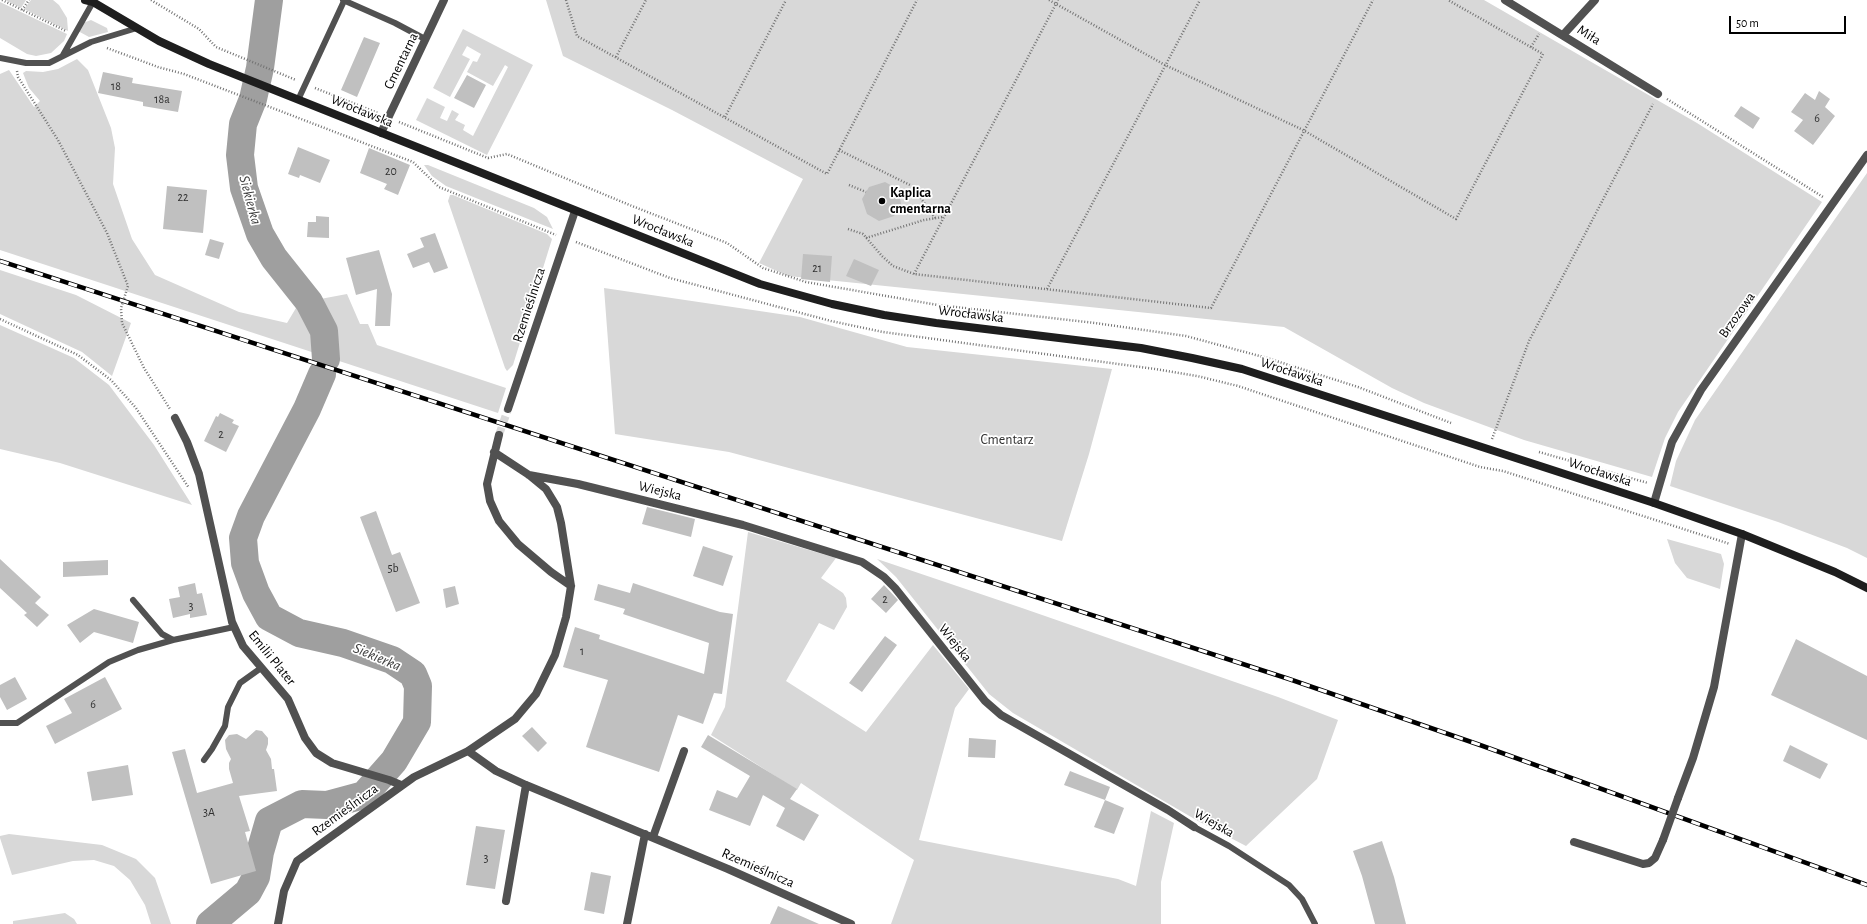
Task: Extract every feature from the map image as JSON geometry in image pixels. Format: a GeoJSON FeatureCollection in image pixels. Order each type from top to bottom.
{"type":"FeatureCollection","features":[{"type":"Feature","properties":{"kind":"main road","name":"Wrocławska"},"geometry":{"type":"LineString","coordinates":[[90,1],[159,41],[241,77],[760,284],[832,304],[884,315],[929,322],[1141,348],[1242,369],[1654,503],[1742,534],[1835,572],[1867,588]]}},
{"type":"Feature","properties":{"kind":"street","name":"Cmentarna"},"geometry":{"type":"LineString","coordinates":[[381,133],[444,0]]}},
{"type":"Feature","properties":{"kind":"street","name":"Miła"},"geometry":{"type":"LineString","coordinates":[[1505,0],[1563,34],[1658,94]]}},
{"type":"Feature","properties":{"kind":"street"},"geometry":{"type":"LineString","coordinates":[[1563,34],[1595,0]]}},
{"type":"Feature","properties":{"kind":"street","name":"Brzozowa"},"geometry":{"type":"LineString","coordinates":[[1654,503],[1672,442],[1697,396],[1867,155]]}},
{"type":"Feature","properties":{"kind":"street","name":"Rzemieślnicza"},"geometry":{"type":"LineString","coordinates":[[508,409],[575,211]]}},
{"type":"Feature","properties":{"kind":"street","name":"Emilii Plater"},"geometry":{"type":"LineString","coordinates":[[175,418],[187,442],[199,474],[234,627],[243,646],[288,699],[305,738],[316,753],[332,763],[389,780],[401,786]]}},
{"type":"Feature","properties":{"kind":"street"},"geometry":{"type":"LineString","coordinates":[[499,435],[486,484],[490,501],[499,520],[518,544],[551,572],[571,586]]}},
{"type":"Feature","properties":{"kind":"street","name":"Rzemieślnicza"},"geometry":{"type":"LineString","coordinates":[[278,924],[284,891],[297,861],[414,777],[468,751],[515,719],[536,694],[555,655],[566,617],[571,586],[557,507],[546,489],[529,475],[494,452]]}},
{"type":"Feature","properties":{"kind":"street","name":"Wiejska"},"geometry":{"type":"LineString","coordinates":[[529,475],[578,484],[743,525],[862,562],[884,577],[895,588],[985,701],[1001,715],[1168,810],[1194,827]]}},
{"type":"Feature","properties":{"kind":"street"},"geometry":{"type":"LineString","coordinates":[[1574,842],[1643,864],[1649,863],[1654,858],[1663,840],[1693,758],[1714,687],[1742,534]]}},
{"type":"Feature","properties":{"kind":"street","name":"Rzemieślnicza"},"geometry":{"type":"LineString","coordinates":[[468,751],[496,771],[526,785],[654,837],[851,924]]}},
{"type":"Feature","properties":{"kind":"street"},"geometry":{"type":"LineString","coordinates":[[654,837],[684,751]]}},
{"type":"Feature","properties":{"kind":"street"},"geometry":{"type":"LineString","coordinates":[[506,901],[526,785]]}},
{"type":"Feature","properties":{"kind":"street"},"geometry":{"type":"LineString","coordinates":[[628,924],[645,834]]}},
{"type":"Feature","properties":{"kind":"lane"},"geometry":{"type":"LineString","coordinates":[[298,100],[344,0],[395,23],[425,39]]}},
{"type":"Feature","properties":{"kind":"lane"},"geometry":{"type":"LineString","coordinates":[[62,56],[90,1]]}},
{"type":"Feature","properties":{"kind":"lane"},"geometry":{"type":"LineString","coordinates":[[0,58],[38,64],[49,63],[91,42],[137,28]]}},
{"type":"Feature","properties":{"kind":"lane"},"geometry":{"type":"LineString","coordinates":[[133,600],[162,634],[173,640]]}},
{"type":"Feature","properties":{"kind":"lane"},"geometry":{"type":"LineString","coordinates":[[0,723],[17,723],[109,662],[138,650],[173,640],[234,627]]}},
{"type":"Feature","properties":{"kind":"lane"},"geometry":{"type":"LineString","coordinates":[[204,760],[225,726],[228,707],[240,683],[261,668]]}},
{"type":"Feature","properties":{"kind":"lane","name":"Wiejska"},"geometry":{"type":"LineString","coordinates":[[1194,827],[1229,846],[1289,885],[1302,899],[1315,924]]}},
{"type":"Feature","properties":{"kind":"path"},"geometry":{"type":"LineString","coordinates":[[2,0],[73,35]]}},
{"type":"Feature","properties":{"kind":"path"},"geometry":{"type":"LineString","coordinates":[[22,10],[29,0]]}},
{"type":"Feature","properties":{"kind":"path"},"geometry":{"type":"LineString","coordinates":[[151,0],[199,29],[216,47],[488,158],[507,154],[632,206],[727,243],[763,268],[806,282],[938,305],[1095,323],[1186,336],[1266,358],[1358,387],[1456,425]]}},
{"type":"Feature","properties":{"kind":"path"},"geometry":{"type":"LineString","coordinates":[[566,0],[577,36],[826,174],[917,0]]}},
{"type":"Feature","properties":{"kind":"path"},"geometry":{"type":"LineString","coordinates":[[616,57],[646,0]]}},
{"type":"Feature","properties":{"kind":"path"},"geometry":{"type":"LineString","coordinates":[[725,117],[786,0]]}},
{"type":"Feature","properties":{"kind":"path"},"geometry":{"type":"LineString","coordinates":[[1049,0],[1165,65],[1303,130],[1456,219],[1543,54],[1448,0]]}},
{"type":"Feature","properties":{"kind":"path"},"geometry":{"type":"LineString","coordinates":[[914,274],[1058,0]]}},
{"type":"Feature","properties":{"kind":"path"},"geometry":{"type":"LineString","coordinates":[[1047,289],[1200,0]]}},
{"type":"Feature","properties":{"kind":"path"},"geometry":{"type":"LineString","coordinates":[[848,229],[863,234],[893,266],[914,274],[1211,308],[1303,130],[1374,0]]}},
{"type":"Feature","properties":{"kind":"path"},"geometry":{"type":"LineString","coordinates":[[91,42],[158,67],[184,74],[263,104]]}},
{"type":"Feature","properties":{"kind":"path"},"geometry":{"type":"LineString","coordinates":[[17,61],[18,77],[61,146],[107,233],[128,286],[121,308],[122,323],[144,368],[175,418]]}},
{"type":"Feature","properties":{"kind":"path"},"geometry":{"type":"LineString","coordinates":[[1488,449],[1529,340],[1658,94],[1833,203]]}},
{"type":"Feature","properties":{"kind":"path"},"geometry":{"type":"LineString","coordinates":[[839,150],[912,186],[935,218]]}},
{"type":"Feature","properties":{"kind":"path"},"geometry":{"type":"LineString","coordinates":[[849,184],[866,192]]}},
{"type":"Feature","properties":{"kind":"path"},"geometry":{"type":"LineString","coordinates":[[866,238],[944,216]]}},
{"type":"Feature","properties":{"kind":"path"},"geometry":{"type":"LineString","coordinates":[[0,319],[78,355],[111,380],[140,414],[191,490]]}},
{"type":"Feature","properties":{"kind":"path"},"geometry":{"type":"LineString","coordinates":[[1485,434],[1500,439]]}},
{"type":"Feature","properties":{"kind":"path"},"geometry":{"type":"LineString","coordinates":[[1535,450],[1658,486]]}},
{"type":"Feature","properties":{"kind":"green space"},"geometry":{"type":"Polygon","coordinates":[[[5,0],[26,0],[21,8],[5,0]]]}},
{"type":"Feature","properties":{"kind":"green space"},"geometry":{"type":"Polygon","coordinates":[[[31,0],[53,0],[59,5],[67,18],[68,31],[24,9],[31,0]]]}},
{"type":"Feature","properties":{"kind":"green space"},"geometry":{"type":"Polygon","coordinates":[[[546,0],[1484,0],[1697,123],[1822,202],[1678,412],[1665,438],[1652,477],[1524,440],[1424,403],[1392,388],[1284,327],[788,276],[759,263],[803,179],[672,110],[563,56],[546,0]]]}},
{"type":"Feature","properties":{"kind":"green space"},"geometry":{"type":"Polygon","coordinates":[[[0,2],[67,34],[64,41],[51,53],[36,56],[27,54],[0,38],[0,2]]]}},
{"type":"Feature","properties":{"kind":"green space"},"geometry":{"type":"Polygon","coordinates":[[[91,20],[107,28],[108,32],[89,37],[78,31],[83,23],[91,20]]]}},
{"type":"Feature","properties":{"kind":"green space"},"geometry":{"type":"Polygon","coordinates":[[[463,29],[533,65],[487,155],[416,120],[427,98],[445,107],[440,118],[447,121],[452,110],[459,114],[455,120],[465,125],[463,130],[473,136],[508,67],[505,65],[493,86],[467,72],[473,61],[477,62],[481,54],[467,46],[462,55],[470,59],[450,97],[433,88],[463,29]]]}},
{"type":"Feature","properties":{"kind":"green space"},"geometry":{"type":"Polygon","coordinates":[[[77,59],[88,70],[111,128],[115,148],[113,184],[132,239],[155,275],[239,312],[287,323],[299,303],[347,294],[360,324],[368,324],[377,345],[506,388],[498,413],[0,250],[0,74],[9,70],[34,107],[40,101],[29,88],[23,73],[26,71],[43,72],[58,69],[77,59]]]}},
{"type":"Feature","properties":{"kind":"green space"},"geometry":{"type":"Polygon","coordinates":[[[424,165],[428,165],[534,208],[547,217],[553,229],[446,186],[432,176],[424,165]]]}},
{"type":"Feature","properties":{"kind":"green space"},"geometry":{"type":"Polygon","coordinates":[[[1867,173],[1867,558],[1847,548],[1778,522],[1670,486],[1676,461],[1695,420],[1867,173]]]}},
{"type":"Feature","properties":{"kind":"green space"},"geometry":{"type":"Polygon","coordinates":[[[450,195],[547,234],[552,239],[513,365],[507,371],[448,201],[450,195]]]}},
{"type":"Feature","properties":{"kind":"green space"},"geometry":{"type":"Polygon","coordinates":[[[0,270],[76,295],[131,323],[112,376],[82,352],[0,314],[0,270]]]}},
{"type":"Feature","properties":{"kind":"green space","name":"Cmentarz"},"geometry":{"type":"Polygon","coordinates":[[[604,288],[800,317],[907,347],[1112,369],[1089,454],[1062,541],[729,452],[615,434],[604,288]]]}},
{"type":"Feature","properties":{"kind":"green space"},"geometry":{"type":"Polygon","coordinates":[[[0,325],[74,358],[109,385],[154,445],[192,505],[60,463],[0,449],[0,325]]]}},
{"type":"Feature","properties":{"kind":"green space"},"geometry":{"type":"Polygon","coordinates":[[[748,532],[836,558],[821,578],[843,593],[846,598],[847,607],[834,630],[819,623],[786,681],[866,732],[933,645],[969,689],[955,708],[919,840],[1118,879],[1136,886],[1151,811],[1174,823],[1161,882],[1161,924],[891,924],[914,860],[801,783],[797,790],[711,735],[725,707],[748,532]]]}},
{"type":"Feature","properties":{"kind":"green space"},"geometry":{"type":"Polygon","coordinates":[[[1667,539],[1721,554],[1724,564],[1720,589],[1687,578],[1675,563],[1667,539]]]}},
{"type":"Feature","properties":{"kind":"green space"},"geometry":{"type":"Polygon","coordinates":[[[877,559],[1278,697],[1338,720],[1317,779],[1246,846],[1198,821],[1013,713],[989,694],[896,577],[877,559]]]}},
{"type":"Feature","properties":{"kind":"green space"},"geometry":{"type":"Polygon","coordinates":[[[9,834],[102,845],[136,859],[155,878],[171,924],[151,924],[145,905],[130,880],[114,866],[94,860],[73,861],[12,875],[0,838],[0,836],[9,834]]]}},
{"type":"Feature","properties":{"kind":"green space"},"geometry":{"type":"Polygon","coordinates":[[[65,913],[74,919],[77,924],[13,924],[13,921],[65,913]]]}},
{"type":"Feature","properties":{"kind":"building"},"geometry":{"type":"Polygon","coordinates":[[[364,37],[380,43],[357,97],[341,90],[364,37]]]}},
{"type":"Feature","properties":{"kind":"building"},"geometry":{"type":"Polygon","coordinates":[[[103,72],[133,78],[132,83],[182,91],[178,112],[143,106],[143,102],[98,93],[103,72]]]}},
{"type":"Feature","properties":{"kind":"building"},"geometry":{"type":"Polygon","coordinates":[[[467,75],[486,85],[474,108],[454,98],[467,75]]]}},
{"type":"Feature","properties":{"kind":"building"},"geometry":{"type":"Polygon","coordinates":[[[1819,91],[1830,99],[1825,107],[1835,116],[1813,145],[1794,131],[1803,120],[1791,112],[1805,93],[1815,100],[1819,91]]]}},
{"type":"Feature","properties":{"kind":"building"},"geometry":{"type":"Polygon","coordinates":[[[1741,106],[1760,118],[1753,129],[1734,116],[1741,106]]]}},
{"type":"Feature","properties":{"kind":"building"},"geometry":{"type":"Polygon","coordinates":[[[298,147],[330,160],[320,183],[300,175],[299,178],[288,174],[298,147]]]}},
{"type":"Feature","properties":{"kind":"building"},"geometry":{"type":"Polygon","coordinates":[[[369,148],[410,165],[398,195],[384,189],[387,184],[360,173],[369,148]]]}},
{"type":"Feature","properties":{"kind":"building","name":"Kaplica cmentarna"},"geometry":{"type":"Polygon","coordinates":[[[885,182],[898,189],[901,204],[894,216],[879,221],[867,214],[862,199],[869,187],[885,182]]]}},
{"type":"Feature","properties":{"kind":"building"},"geometry":{"type":"Polygon","coordinates":[[[167,186],[207,190],[203,233],[163,229],[167,186]]]}},
{"type":"Feature","properties":{"kind":"building"},"geometry":{"type":"Polygon","coordinates":[[[316,216],[329,217],[329,238],[307,237],[308,222],[316,222],[316,216]]]}},
{"type":"Feature","properties":{"kind":"building"},"geometry":{"type":"Polygon","coordinates":[[[435,233],[448,268],[434,273],[429,262],[413,268],[407,254],[424,247],[420,238],[435,233]]]}},
{"type":"Feature","properties":{"kind":"building"},"geometry":{"type":"Polygon","coordinates":[[[210,239],[224,243],[219,259],[205,255],[210,239]]]}},
{"type":"Feature","properties":{"kind":"building"},"geometry":{"type":"Polygon","coordinates":[[[379,250],[392,294],[390,326],[375,326],[377,289],[356,295],[346,258],[379,250]]]}},
{"type":"Feature","properties":{"kind":"building"},"geometry":{"type":"Polygon","coordinates":[[[803,254],[832,256],[830,282],[801,279],[803,254]]]}},
{"type":"Feature","properties":{"kind":"building"},"geometry":{"type":"Polygon","coordinates":[[[854,259],[879,270],[871,286],[846,276],[854,259]]]}},
{"type":"Feature","properties":{"kind":"building"},"geometry":{"type":"Polygon","coordinates":[[[220,413],[234,420],[232,423],[239,426],[226,452],[204,441],[216,416],[218,417],[220,413]]]}},
{"type":"Feature","properties":{"kind":"building"},"geometry":{"type":"Polygon","coordinates":[[[647,507],[695,519],[691,537],[642,524],[647,507]]]}},
{"type":"Feature","properties":{"kind":"building"},"geometry":{"type":"Polygon","coordinates":[[[376,511],[392,555],[400,552],[420,603],[396,612],[360,517],[376,511]]]}},
{"type":"Feature","properties":{"kind":"building"},"geometry":{"type":"Polygon","coordinates":[[[703,546],[733,556],[723,586],[693,576],[703,546]]]}},
{"type":"Feature","properties":{"kind":"building"},"geometry":{"type":"Polygon","coordinates":[[[0,559],[41,597],[35,603],[49,615],[37,627],[24,615],[27,613],[0,588],[0,559]]]}},
{"type":"Feature","properties":{"kind":"building"},"geometry":{"type":"Polygon","coordinates":[[[108,560],[108,575],[63,577],[63,562],[108,560]]]}},
{"type":"Feature","properties":{"kind":"building"},"geometry":{"type":"Polygon","coordinates":[[[195,583],[197,594],[202,593],[207,615],[190,618],[190,614],[173,618],[169,599],[180,597],[178,587],[195,583]]]}},
{"type":"Feature","properties":{"kind":"building"},"geometry":{"type":"Polygon","coordinates":[[[633,583],[720,612],[733,614],[722,694],[714,693],[703,724],[678,715],[659,772],[586,747],[608,680],[563,667],[575,627],[600,635],[599,639],[704,674],[709,643],[623,614],[625,609],[594,600],[598,584],[630,593],[633,583]]]}},
{"type":"Feature","properties":{"kind":"building"},"geometry":{"type":"Polygon","coordinates":[[[884,585],[898,600],[886,613],[871,599],[884,585]]]}},
{"type":"Feature","properties":{"kind":"building"},"geometry":{"type":"Polygon","coordinates":[[[455,586],[459,604],[446,608],[443,589],[455,586]]]}},
{"type":"Feature","properties":{"kind":"building"},"geometry":{"type":"Polygon","coordinates":[[[94,609],[139,622],[133,643],[94,632],[80,643],[67,625],[94,609]]]}},
{"type":"Feature","properties":{"kind":"building"},"geometry":{"type":"Polygon","coordinates":[[[885,636],[897,645],[862,692],[849,683],[885,636]]]}},
{"type":"Feature","properties":{"kind":"building"},"geometry":{"type":"Polygon","coordinates":[[[1796,639],[1867,676],[1867,740],[1771,695],[1796,639]]]}},
{"type":"Feature","properties":{"kind":"building"},"geometry":{"type":"Polygon","coordinates":[[[15,677],[27,699],[7,710],[0,697],[0,685],[15,677]]]}},
{"type":"Feature","properties":{"kind":"building"},"geometry":{"type":"Polygon","coordinates":[[[105,677],[122,709],[55,744],[46,726],[72,713],[64,699],[105,677]]]}},
{"type":"Feature","properties":{"kind":"building"},"geometry":{"type":"Polygon","coordinates":[[[532,727],[547,743],[538,752],[522,736],[532,727]]]}},
{"type":"Feature","properties":{"kind":"building"},"geometry":{"type":"Polygon","coordinates":[[[256,730],[262,731],[268,738],[266,750],[271,759],[272,769],[274,769],[277,791],[239,796],[250,831],[245,832],[256,871],[211,884],[172,752],[185,749],[197,793],[233,783],[229,769],[231,759],[226,749],[225,740],[229,735],[237,734],[246,739],[256,730]]]}},
{"type":"Feature","properties":{"kind":"building"},"geometry":{"type":"Polygon","coordinates":[[[708,735],[797,789],[790,799],[819,815],[804,841],[776,826],[785,808],[763,795],[750,826],[709,810],[717,790],[737,798],[750,776],[701,747],[708,735]]]}},
{"type":"Feature","properties":{"kind":"building"},"geometry":{"type":"Polygon","coordinates":[[[969,738],[996,740],[995,758],[968,757],[969,738]]]}},
{"type":"Feature","properties":{"kind":"building"},"geometry":{"type":"Polygon","coordinates":[[[1790,745],[1828,764],[1820,779],[1783,761],[1790,745]]]}},
{"type":"Feature","properties":{"kind":"building"},"geometry":{"type":"Polygon","coordinates":[[[128,765],[133,795],[92,801],[87,772],[128,765]]]}},
{"type":"Feature","properties":{"kind":"building"},"geometry":{"type":"Polygon","coordinates":[[[1070,771],[1110,787],[1105,800],[1064,785],[1070,771]]]}},
{"type":"Feature","properties":{"kind":"building"},"geometry":{"type":"Polygon","coordinates":[[[1105,800],[1124,808],[1114,834],[1094,827],[1105,800]]]}},
{"type":"Feature","properties":{"kind":"building"},"geometry":{"type":"Polygon","coordinates":[[[476,826],[505,830],[495,889],[466,885],[476,826]]]}},
{"type":"Feature","properties":{"kind":"building"},"geometry":{"type":"Polygon","coordinates":[[[1382,841],[1394,877],[1406,924],[1375,924],[1362,876],[1353,851],[1382,841]]]}},
{"type":"Feature","properties":{"kind":"building"},"geometry":{"type":"Polygon","coordinates":[[[591,872],[611,876],[604,914],[584,910],[591,872]]]}},
{"type":"Feature","properties":{"kind":"building"},"geometry":{"type":"Polygon","coordinates":[[[778,906],[819,924],[770,924],[778,906]]]}},
{"type":"Feature","properties":{"kind":"waterway","name":"Siekierka"},"geometry":{"type":"LineString","coordinates":[[269,0],[260,68],[253,99],[243,124],[240,155],[244,188],[260,234],[274,258],[309,302],[324,331],[326,359]]}},
{"type":"Feature","properties":{"kind":"waterway","name":"Siekierka"},"geometry":{"type":"LineString","coordinates":[[210,924],[248,892],[256,877],[260,852],[269,821],[302,804],[327,805],[364,795],[394,761],[417,722],[418,686],[413,674],[392,660],[343,643],[299,633],[269,617],[256,593],[245,563],[243,538],[251,516],[307,409],[322,374]]}},
{"type":"Feature","properties":{"kind":"tunnel"},"geometry":{"type":"LineString","coordinates":[[499,435],[508,409]]}},
{"type":"Feature","properties":{"kind":"railway"},"geometry":{"type":"LineString","coordinates":[[0,261],[1289,679],[1480,745],[1867,885]]}},
{"type":"Feature","properties":{"kind":"place","name":"Kaplica cmentarna"},"geometry":{"type":"Point","coordinates":[882,201]}}]}
